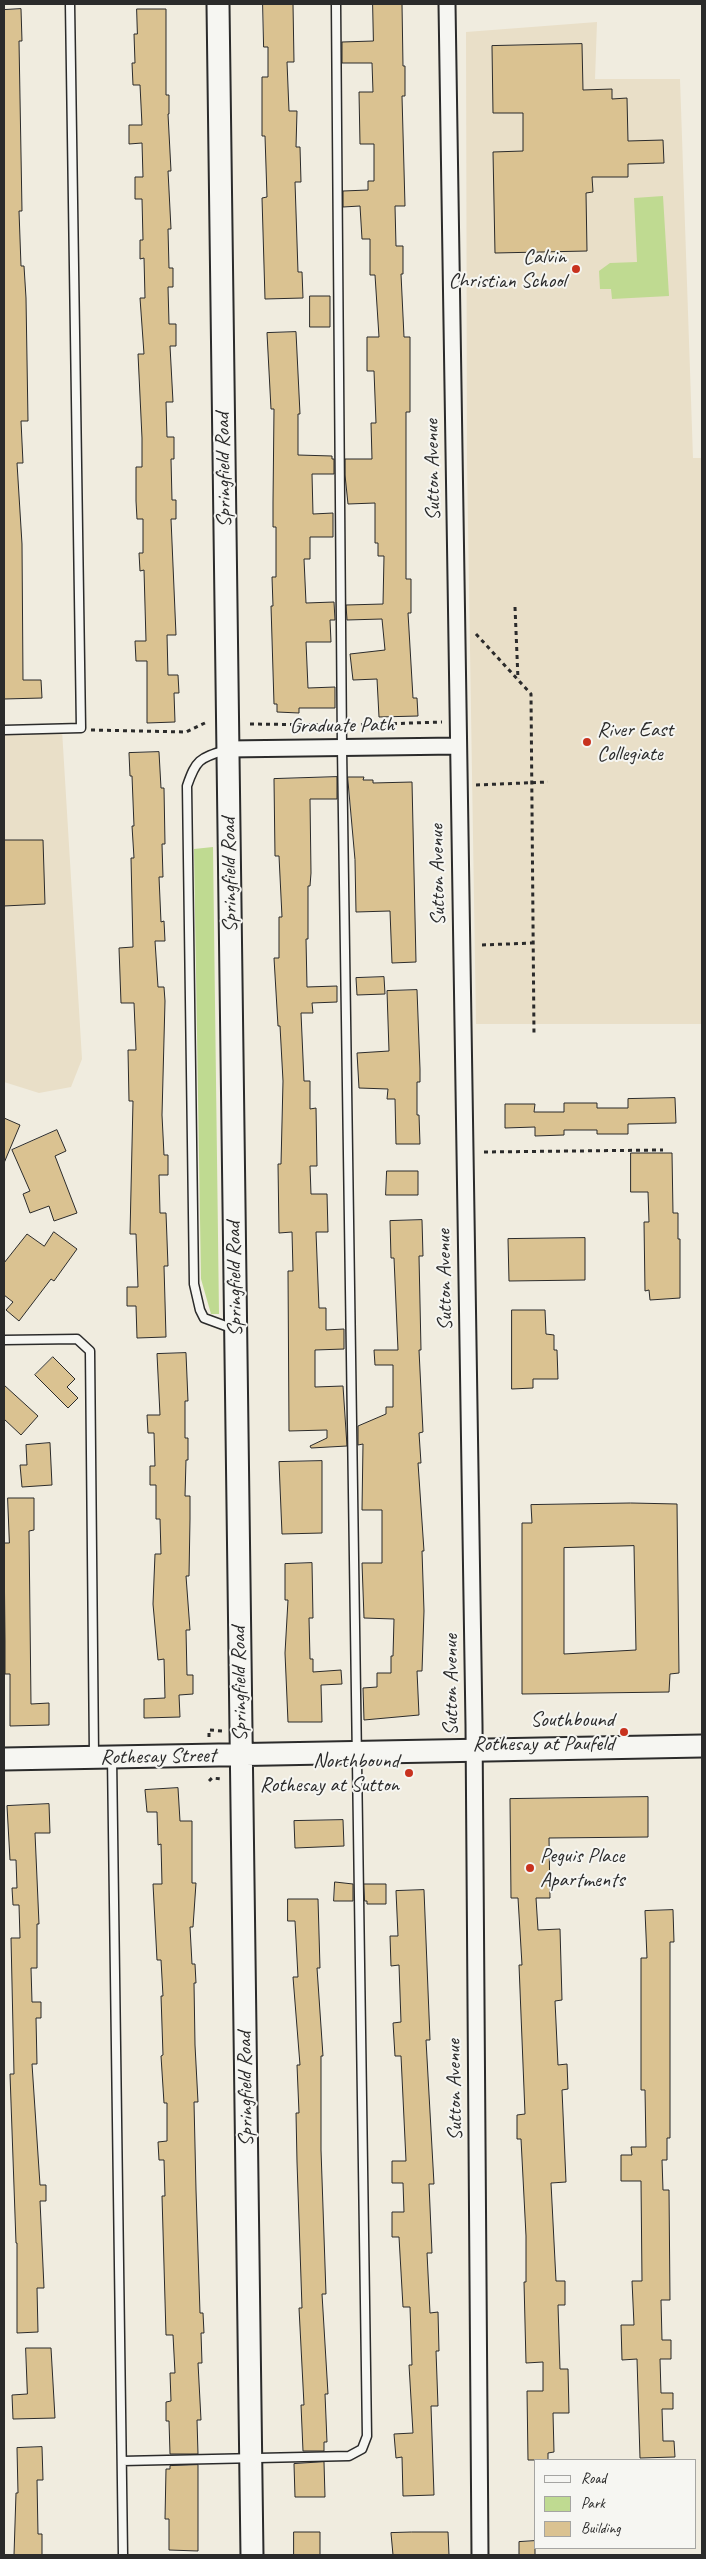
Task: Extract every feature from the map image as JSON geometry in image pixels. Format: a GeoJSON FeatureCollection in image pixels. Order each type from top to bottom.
{"type":"FeatureCollection","features":[{"type":"Feature","properties":{"kind":"street","name":"Springfield Road"},"geometry":{"type":"LineString","coordinates":[[218,4],[252,2555]]}},
{"type":"Feature","properties":{"kind":"street","name":"Sutton Avenue"},"geometry":{"type":"LineString","coordinates":[[446,4],[456,520],[456,722],[473,1749],[480,2555]]}},
{"type":"Feature","properties":{"kind":"street","name":"Graduate Path"},"geometry":{"type":"LineString","coordinates":[[228,750],[457,746]]}},
{"type":"Feature","properties":{"kind":"street","name":"Rothesay Street"},"geometry":{"type":"LineString","coordinates":[[4,1759],[356,1754],[473,1749],[702,1746]]}},
{"type":"Feature","properties":{"kind":"lane"},"geometry":{"type":"LineString","coordinates":[[4,730],[81,728],[70,4]]}},
{"type":"Feature","properties":{"kind":"lane"},"geometry":{"type":"LineString","coordinates":[[122,2461],[349,2456],[362,2449],[367,2436],[342,748],[336,4]]}},
{"type":"Feature","properties":{"kind":"lane"},"geometry":{"type":"LineString","coordinates":[[228,750],[206,756],[194,764],[188,786],[188,866],[194,1284],[200,1310],[204,1318],[236,1329]]}},
{"type":"Feature","properties":{"kind":"lane"},"geometry":{"type":"LineString","coordinates":[[4,1340],[77,1340],[90,1351],[103,1757],[123,2555]]}},
{"type":"Feature","properties":{"kind":"path"},"geometry":{"type":"LineString","coordinates":[[515,607],[518,679]]}},
{"type":"Feature","properties":{"kind":"path"},"geometry":{"type":"LineString","coordinates":[[476,634],[531,694],[534,1036]]}},
{"type":"Feature","properties":{"kind":"path"},"geometry":{"type":"LineString","coordinates":[[81,728],[186,732],[207,722]]}},
{"type":"Feature","properties":{"kind":"path"},"geometry":{"type":"LineString","coordinates":[[250,724],[342,725],[456,722]]}},
{"type":"Feature","properties":{"kind":"path"},"geometry":{"type":"LineString","coordinates":[[457,785],[548,782]]}},
{"type":"Feature","properties":{"kind":"path"},"geometry":{"type":"LineString","coordinates":[[482,945],[532,944]]}},
{"type":"Feature","properties":{"kind":"path"},"geometry":{"type":"LineString","coordinates":[[484,1152],[663,1150]]}},
{"type":"Feature","properties":{"kind":"path"},"geometry":{"type":"LineString","coordinates":[[208,1730],[224,1731]]}},
{"type":"Feature","properties":{"kind":"path"},"geometry":{"type":"LineString","coordinates":[[209,1781],[212,1778],[224,1780]]}},
{"type":"Feature","properties":{"kind":"shaded area"},"geometry":{"type":"Polygon","coordinates":[[[597,22],[595,79],[680,79],[693,458],[702,458],[702,1024],[476,1024],[467,461],[466,32],[597,22]]]}},
{"type":"Feature","properties":{"kind":"shaded area"},"geometry":{"type":"Polygon","coordinates":[[[62,730],[82,1059],[71,1087],[39,1093],[4,1082],[4,732],[62,730]]]}},
{"type":"Feature","properties":{"kind":"green space"},"geometry":{"type":"Polygon","coordinates":[[[663,196],[669,296],[612,299],[611,289],[600,289],[599,271],[610,263],[637,262],[634,198],[663,196]]]}},
{"type":"Feature","properties":{"kind":"green space"},"geometry":{"type":"Polygon","coordinates":[[[213,847],[219,1314],[211,1314],[201,1279],[194,849],[213,847]]]}},
{"type":"Feature","properties":{"kind":"building"},"geometry":{"type":"Polygon","coordinates":[[[263,4],[293,4],[294,62],[287,62],[289,111],[297,111],[296,147],[300,147],[301,182],[295,182],[298,272],[302,272],[303,298],[265,299],[262,198],[267,197],[265,136],[262,136],[262,77],[268,77],[268,47],[264,47],[263,4]]]}},
{"type":"Feature","properties":{"kind":"building"},"geometry":{"type":"Polygon","coordinates":[[[373,4],[402,4],[403,66],[405,66],[405,96],[402,96],[405,206],[395,206],[396,246],[403,246],[403,274],[401,274],[404,337],[410,337],[410,412],[406,412],[406,579],[411,579],[411,613],[408,613],[413,698],[417,698],[418,716],[379,717],[377,679],[353,680],[350,654],[385,650],[382,619],[347,620],[346,605],[383,604],[384,556],[378,556],[378,543],[375,543],[375,503],[348,504],[345,475],[345,459],[372,459],[371,423],[376,423],[374,371],[367,371],[367,337],[379,337],[375,275],[370,275],[370,239],[362,239],[360,206],[343,207],[343,191],[368,190],[368,181],[374,181],[374,144],[360,144],[359,92],[373,92],[372,63],[342,63],[342,42],[373,41],[373,4]]]}},
{"type":"Feature","properties":{"kind":"building"},"geometry":{"type":"Polygon","coordinates":[[[21,9],[22,41],[19,41],[22,211],[19,211],[21,266],[24,266],[26,298],[28,421],[21,421],[23,463],[17,463],[22,544],[23,680],[41,680],[42,698],[4,699],[4,10],[21,9]]]}},
{"type":"Feature","properties":{"kind":"building"},"geometry":{"type":"Polygon","coordinates":[[[137,9],[166,9],[166,95],[169,95],[171,171],[168,171],[171,229],[168,229],[169,268],[173,268],[173,287],[168,287],[169,324],[176,324],[176,346],[170,346],[173,402],[166,402],[167,437],[174,437],[174,459],[171,459],[172,500],[176,500],[176,519],[171,519],[176,635],[167,635],[168,675],[178,675],[179,693],[174,693],[175,722],[147,723],[147,661],[136,661],[135,641],[146,641],[144,570],[140,571],[139,553],[143,553],[143,519],[137,519],[136,501],[136,467],[142,467],[138,354],[144,354],[140,298],[145,298],[144,258],[140,259],[140,240],[143,240],[142,199],[135,199],[135,177],[143,177],[142,143],[129,144],[129,125],[142,125],[140,85],[133,85],[132,63],[135,63],[134,34],[137,34],[137,9]]]}},
{"type":"Feature","properties":{"kind":"building"},"geometry":{"type":"Polygon","coordinates":[[[582,44],[583,90],[612,89],[612,99],[627,98],[628,141],[663,140],[664,163],[628,164],[628,177],[592,177],[593,192],[586,193],[587,251],[495,253],[493,152],[523,151],[523,113],[493,113],[492,46],[582,44]]]}},
{"type":"Feature","properties":{"kind":"building"},"geometry":{"type":"Polygon","coordinates":[[[310,296],[330,296],[330,327],[310,327],[310,296]]]}},
{"type":"Feature","properties":{"kind":"building"},"geometry":{"type":"Polygon","coordinates":[[[296,332],[300,414],[298,414],[298,455],[332,456],[332,459],[334,459],[334,474],[312,474],[313,514],[333,513],[333,537],[310,537],[310,559],[304,559],[306,603],[334,602],[335,620],[330,620],[331,642],[306,642],[308,688],[335,687],[335,708],[299,708],[299,713],[277,712],[277,704],[274,704],[271,606],[273,606],[272,577],[276,577],[276,527],[273,527],[274,409],[271,409],[267,333],[296,332]]]}},
{"type":"Feature","properties":{"kind":"building"},"geometry":{"type":"Polygon","coordinates":[[[159,752],[161,788],[164,788],[165,844],[162,844],[163,877],[159,877],[161,922],[164,921],[165,941],[155,941],[158,987],[164,987],[165,1001],[162,1115],[164,1155],[168,1155],[168,1175],[159,1175],[160,1213],[166,1213],[168,1266],[164,1266],[166,1337],[137,1338],[136,1306],[127,1306],[127,1287],[138,1287],[136,1234],[130,1234],[133,1101],[129,1101],[128,1050],[136,1050],[134,1003],[121,1003],[119,948],[133,947],[131,858],[134,858],[132,826],[134,826],[129,753],[159,752]]]}},
{"type":"Feature","properties":{"kind":"building"},"geometry":{"type":"Polygon","coordinates":[[[337,777],[337,799],[310,799],[311,873],[310,886],[308,886],[308,939],[306,939],[307,987],[337,986],[337,1002],[312,1003],[313,1013],[301,1013],[304,1081],[310,1081],[310,1109],[316,1108],[317,1166],[310,1166],[311,1194],[327,1194],[328,1232],[316,1232],[319,1308],[326,1308],[326,1330],[344,1329],[344,1349],[315,1350],[315,1387],[343,1386],[347,1446],[311,1448],[310,1446],[327,1438],[327,1430],[289,1431],[288,1271],[293,1271],[292,1232],[279,1233],[278,1164],[281,1164],[283,1081],[274,958],[279,958],[279,917],[282,917],[279,856],[275,856],[274,779],[337,777]]]}},
{"type":"Feature","properties":{"kind":"building"},"geometry":{"type":"Polygon","coordinates":[[[348,777],[364,777],[363,780],[373,780],[373,783],[412,782],[416,962],[392,963],[390,911],[356,912],[355,860],[348,777]]]}},
{"type":"Feature","properties":{"kind":"building"},"geometry":{"type":"Polygon","coordinates":[[[4,840],[43,840],[45,904],[4,906],[4,840]]]}},
{"type":"Feature","properties":{"kind":"building"},"geometry":{"type":"Polygon","coordinates":[[[384,977],[385,994],[357,995],[356,978],[384,977]]]}},
{"type":"Feature","properties":{"kind":"building"},"geometry":{"type":"Polygon","coordinates":[[[417,990],[420,1082],[417,1082],[417,1115],[419,1115],[420,1144],[396,1144],[395,1099],[387,1099],[388,1089],[359,1088],[357,1053],[389,1051],[387,991],[417,990]]]}},
{"type":"Feature","properties":{"kind":"building"},"geometry":{"type":"Polygon","coordinates":[[[675,1098],[676,1123],[628,1124],[628,1134],[597,1134],[597,1130],[564,1130],[564,1135],[535,1136],[535,1127],[505,1128],[505,1104],[535,1104],[534,1112],[564,1112],[564,1103],[597,1103],[597,1108],[628,1108],[628,1099],[675,1098]]]}},
{"type":"Feature","properties":{"kind":"building"},"geometry":{"type":"Polygon","coordinates":[[[4,1118],[20,1125],[4,1163],[4,1118]]]}},
{"type":"Feature","properties":{"kind":"building"},"geometry":{"type":"Polygon","coordinates":[[[57,1130],[66,1151],[55,1156],[77,1213],[54,1221],[49,1206],[30,1213],[23,1194],[30,1191],[12,1150],[57,1130]]]}},
{"type":"Feature","properties":{"kind":"building"},"geometry":{"type":"Polygon","coordinates":[[[631,1153],[672,1153],[673,1213],[678,1213],[678,1239],[680,1239],[680,1298],[650,1300],[649,1290],[645,1291],[644,1222],[649,1222],[648,1192],[631,1192],[631,1153]]]}},
{"type":"Feature","properties":{"kind":"building"},"geometry":{"type":"Polygon","coordinates":[[[387,1171],[418,1171],[418,1195],[386,1195],[387,1171]]]}},
{"type":"Feature","properties":{"kind":"building"},"geometry":{"type":"Polygon","coordinates":[[[422,1220],[423,1256],[419,1256],[421,1350],[419,1350],[423,1432],[419,1433],[421,1463],[418,1463],[424,1551],[422,1551],[424,1611],[422,1671],[417,1671],[419,1715],[364,1720],[363,1688],[377,1687],[377,1673],[391,1673],[394,1619],[364,1618],[362,1563],[382,1563],[382,1510],[362,1510],[363,1444],[358,1445],[358,1426],[386,1414],[386,1407],[393,1407],[393,1365],[375,1365],[374,1350],[398,1350],[394,1258],[391,1258],[390,1221],[422,1220]]]}},
{"type":"Feature","properties":{"kind":"building"},"geometry":{"type":"Polygon","coordinates":[[[54,1232],[77,1249],[54,1281],[51,1279],[19,1321],[6,1310],[13,1302],[4,1295],[4,1263],[27,1234],[44,1246],[54,1232]]]}},
{"type":"Feature","properties":{"kind":"building"},"geometry":{"type":"Polygon","coordinates":[[[585,1238],[585,1280],[509,1281],[508,1239],[585,1238]]]}},
{"type":"Feature","properties":{"kind":"building"},"geometry":{"type":"Polygon","coordinates":[[[512,1310],[545,1310],[546,1334],[554,1335],[554,1350],[557,1350],[558,1379],[533,1379],[533,1388],[512,1389],[512,1310]]]}},
{"type":"Feature","properties":{"kind":"building"},"geometry":{"type":"Polygon","coordinates":[[[186,1353],[188,1401],[185,1401],[185,1438],[188,1438],[188,1460],[186,1460],[185,1496],[190,1496],[190,1519],[189,1576],[186,1576],[190,1630],[186,1630],[187,1675],[193,1675],[193,1694],[179,1695],[180,1717],[144,1718],[144,1699],[165,1698],[164,1659],[158,1660],[153,1604],[155,1554],[161,1554],[160,1519],[156,1519],[156,1485],[150,1485],[150,1466],[155,1466],[154,1433],[148,1433],[147,1415],[160,1415],[157,1354],[186,1353]]]}},
{"type":"Feature","properties":{"kind":"building"},"geometry":{"type":"Polygon","coordinates":[[[53,1357],[75,1379],[67,1387],[78,1398],[68,1408],[35,1375],[53,1357]]]}},
{"type":"Feature","properties":{"kind":"building"},"geometry":{"type":"Polygon","coordinates":[[[4,1385],[38,1416],[21,1435],[4,1419],[4,1385]]]}},
{"type":"Feature","properties":{"kind":"building"},"geometry":{"type":"Polygon","coordinates":[[[50,1443],[52,1485],[22,1487],[20,1465],[27,1465],[26,1445],[50,1443]]]}},
{"type":"Feature","properties":{"kind":"building"},"geometry":{"type":"Polygon","coordinates":[[[322,1461],[322,1533],[282,1534],[279,1462],[322,1461]]]}},
{"type":"Feature","properties":{"kind":"building"},"geometry":{"type":"Polygon","coordinates":[[[8,1498],[34,1498],[34,1530],[29,1531],[31,1704],[49,1703],[49,1725],[10,1726],[10,1674],[5,1674],[4,1543],[9,1543],[8,1498]]]}},
{"type":"Feature","properties":{"kind":"building"},"geometry":{"type":"Polygon","coordinates":[[[677,1504],[679,1673],[670,1674],[669,1692],[522,1694],[522,1523],[532,1523],[531,1505],[677,1504]],[[634,1546],[564,1548],[564,1654],[636,1650],[634,1546]]]}},
{"type":"Feature","properties":{"kind":"building"},"geometry":{"type":"Polygon","coordinates":[[[312,1563],[313,1618],[309,1618],[310,1659],[313,1659],[313,1672],[341,1670],[342,1684],[321,1685],[322,1722],[288,1722],[285,1653],[288,1600],[285,1600],[285,1564],[312,1563]]]}},
{"type":"Feature","properties":{"kind":"building"},"geometry":{"type":"Polygon","coordinates":[[[178,1788],[180,1821],[192,1821],[192,1883],[196,1883],[193,1927],[190,1927],[192,1964],[195,1964],[196,1983],[194,1983],[195,2045],[198,2102],[194,2102],[196,2190],[200,2313],[203,2313],[204,2333],[201,2333],[202,2363],[198,2363],[201,2420],[197,2420],[198,2454],[170,2454],[169,2421],[166,2421],[166,2402],[171,2401],[170,2373],[175,2373],[173,2335],[166,2335],[162,2196],[165,2196],[164,2160],[159,2160],[158,2142],[167,2141],[167,2103],[164,2103],[161,2056],[163,2055],[161,1996],[163,1996],[161,1960],[157,1960],[153,1884],[162,1884],[161,1844],[158,1845],[157,1812],[147,1812],[145,1790],[178,1788]]]}},
{"type":"Feature","properties":{"kind":"building"},"geometry":{"type":"Polygon","coordinates":[[[648,1797],[648,1837],[549,1838],[550,1898],[536,1898],[538,1930],[560,1929],[562,2000],[555,2001],[558,2065],[567,2064],[568,2089],[562,2090],[566,2182],[551,2183],[556,2281],[565,2281],[565,2305],[558,2305],[560,2369],[568,2369],[569,2413],[553,2413],[554,2452],[548,2453],[548,2459],[534,2460],[528,2460],[527,2391],[543,2391],[543,2362],[526,2363],[524,2282],[526,2282],[526,2236],[521,2139],[517,2139],[517,2115],[525,2114],[519,1965],[522,1965],[518,1898],[511,1898],[510,1799],[648,1797]]]}},
{"type":"Feature","properties":{"kind":"building"},"geometry":{"type":"Polygon","coordinates":[[[49,1804],[50,1833],[35,1833],[39,1924],[37,1924],[37,1968],[31,1968],[32,2002],[41,2002],[41,2018],[36,2018],[37,2064],[32,2064],[40,2185],[46,2185],[46,2201],[40,2201],[44,2288],[37,2288],[38,2332],[17,2333],[17,2243],[10,2074],[14,2074],[11,1938],[20,1938],[19,1905],[13,1905],[12,1888],[17,1888],[16,1860],[10,1860],[7,1806],[49,1804]]]}},
{"type":"Feature","properties":{"kind":"building"},"geometry":{"type":"Polygon","coordinates":[[[343,1820],[344,1846],[295,1848],[294,1821],[343,1820]]]}},
{"type":"Feature","properties":{"kind":"building"},"geometry":{"type":"Polygon","coordinates":[[[335,1882],[353,1884],[353,1901],[334,1901],[335,1882]]]}},
{"type":"Feature","properties":{"kind":"building"},"geometry":{"type":"Polygon","coordinates":[[[364,1884],[386,1884],[386,1904],[367,1904],[367,1901],[365,1901],[364,1884]]]}},
{"type":"Feature","properties":{"kind":"building"},"geometry":{"type":"Polygon","coordinates":[[[424,1890],[430,2040],[426,2040],[434,2184],[429,2184],[432,2253],[427,2253],[430,2313],[438,2312],[439,2351],[436,2351],[438,2406],[431,2406],[434,2495],[403,2496],[402,2457],[396,2458],[394,2434],[413,2433],[409,2365],[412,2365],[410,2307],[403,2307],[399,2237],[392,2237],[392,2212],[404,2212],[403,2183],[392,2183],[392,2161],[406,2161],[401,2056],[395,2056],[393,2023],[401,2022],[399,1965],[391,1966],[390,1936],[398,1936],[396,1891],[424,1890]]]}},
{"type":"Feature","properties":{"kind":"building"},"geometry":{"type":"Polygon","coordinates":[[[288,1899],[318,1899],[320,1968],[317,1968],[323,2056],[321,2056],[321,2150],[326,2294],[322,2294],[328,2394],[325,2394],[327,2442],[324,2442],[324,2451],[303,2451],[301,2405],[304,2405],[299,2308],[302,2308],[296,2113],[299,2113],[297,2065],[300,2065],[293,1977],[298,1977],[295,1921],[288,1921],[288,1899]]]}},
{"type":"Feature","properties":{"kind":"building"},"geometry":{"type":"Polygon","coordinates":[[[673,1910],[674,1942],[670,1942],[670,2138],[667,2138],[667,2160],[662,2160],[663,2190],[669,2190],[670,2300],[661,2300],[662,2340],[671,2340],[671,2359],[660,2359],[661,2393],[673,2393],[673,2409],[662,2409],[663,2441],[674,2441],[675,2457],[640,2458],[637,2359],[622,2360],[621,2325],[634,2325],[632,2281],[642,2281],[641,2181],[621,2181],[621,2155],[632,2155],[631,2147],[646,2147],[645,2090],[641,2090],[641,1958],[647,1958],[645,1911],[673,1910]]]}},
{"type":"Feature","properties":{"kind":"building"},"geometry":{"type":"Polygon","coordinates":[[[26,2348],[51,2348],[55,2418],[13,2419],[12,2395],[27,2394],[26,2348]]]}},
{"type":"Feature","properties":{"kind":"building"},"geometry":{"type":"Polygon","coordinates":[[[42,2447],[43,2480],[37,2480],[38,2534],[42,2534],[42,2555],[14,2555],[16,2493],[18,2493],[17,2448],[42,2447]]]}},
{"type":"Feature","properties":{"kind":"building"},"geometry":{"type":"Polygon","coordinates":[[[324,2462],[325,2497],[295,2497],[294,2464],[324,2462]]]}},
{"type":"Feature","properties":{"kind":"building"},"geometry":{"type":"Polygon","coordinates":[[[198,2465],[198,2551],[169,2550],[169,2519],[165,2519],[166,2469],[170,2469],[170,2466],[198,2465]]]}},
{"type":"Feature","properties":{"kind":"building"},"geometry":{"type":"Polygon","coordinates":[[[294,2532],[320,2532],[320,2555],[294,2555],[294,2532]]]}},
{"type":"Feature","properties":{"kind":"building"},"geometry":{"type":"Polygon","coordinates":[[[448,2532],[449,2555],[393,2555],[391,2533],[448,2532]]]}},
{"type":"Feature","properties":{"kind":"building"},"geometry":{"type":"Polygon","coordinates":[[[534,2541],[535,2555],[519,2555],[519,2542],[534,2541]]]}},
{"type":"Feature","properties":{"kind":"place","name":"Calvin Christian School"},"geometry":{"type":"Point","coordinates":[576,269]}},
{"type":"Feature","properties":{"kind":"place","name":"River East Collegiate"},"geometry":{"type":"Point","coordinates":[587,742]}},
{"type":"Feature","properties":{"kind":"place","name":"Southbound Rothesay at Paufeld"},"geometry":{"type":"Point","coordinates":[624,1732]}},
{"type":"Feature","properties":{"kind":"place","name":"Northbound Rothesay at Sutton"},"geometry":{"type":"Point","coordinates":[409,1773]}},
{"type":"Feature","properties":{"kind":"place","name":"Peguis Place Apartments"},"geometry":{"type":"Point","coordinates":[530,1868]}}]}
